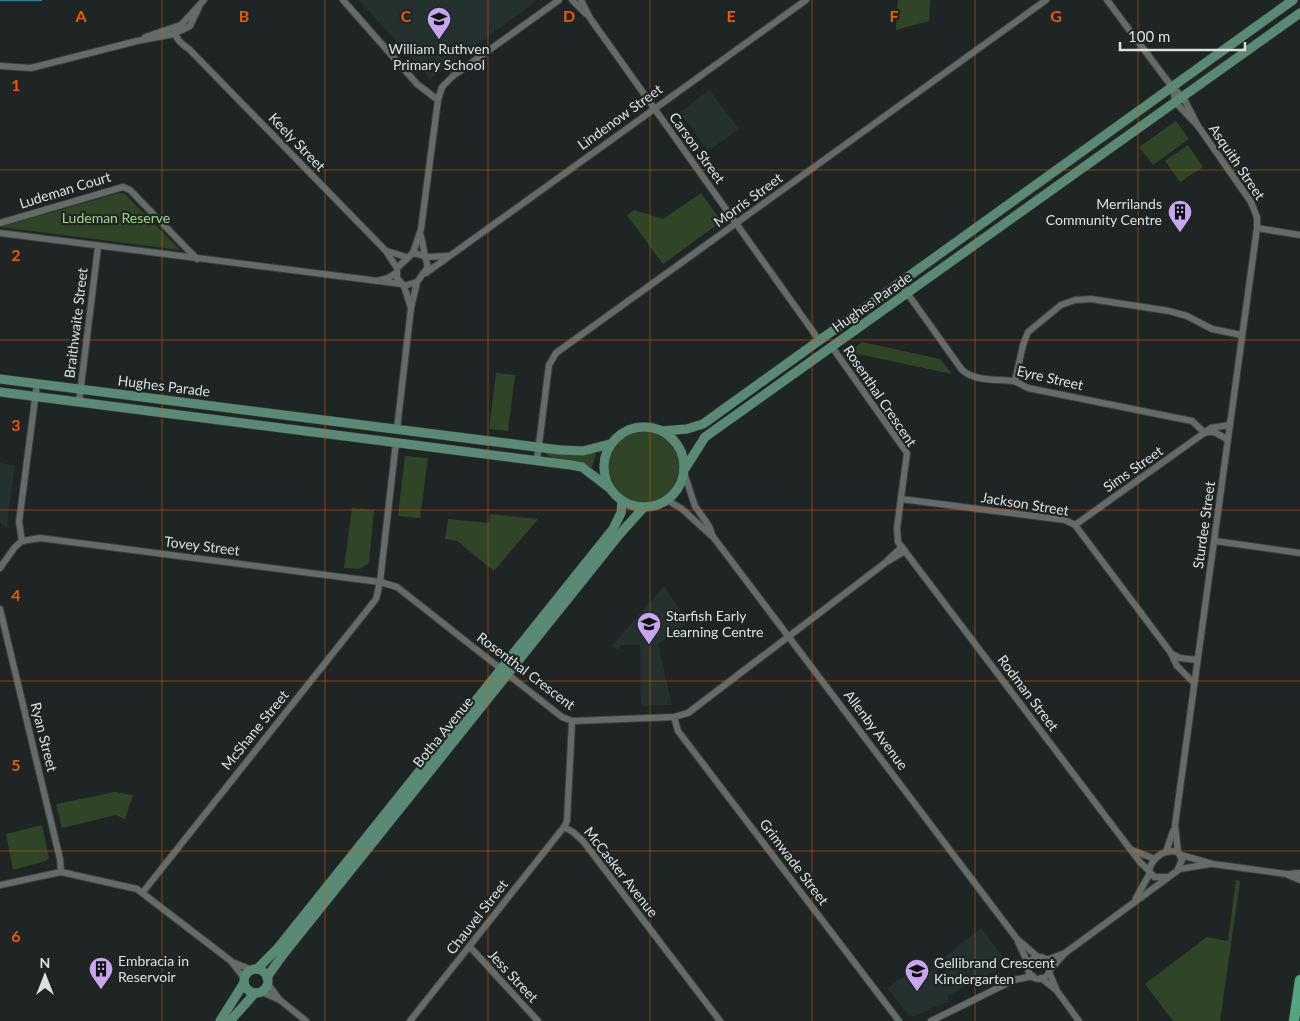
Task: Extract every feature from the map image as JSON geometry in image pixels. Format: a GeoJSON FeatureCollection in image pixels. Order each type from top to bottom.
{"type":"FeatureCollection","features":[{"type":"Feature","properties":{"kind":"main road"},"geometry":{"type":"LineString","coordinates":[[1294,1021],[1300,980]]}},
{"type":"Feature","properties":{"kind":"street"},"geometry":{"type":"LineString","coordinates":[[0,66],[31,68],[138,40],[155,33],[176,31],[200,7],[204,0]]}},
{"type":"Feature","properties":{"kind":"street"},"geometry":{"type":"LineString","coordinates":[[343,0],[417,84],[438,100]]}},
{"type":"Feature","properties":{"kind":"street"},"geometry":{"type":"LineString","coordinates":[[375,281],[388,278],[406,257],[413,253],[421,230],[438,100],[442,87],[453,76],[559,0]]}},
{"type":"Feature","properties":{"kind":"street","name":"Carson Street"},"geometry":{"type":"LineString","coordinates":[[572,0],[590,18]]}},
{"type":"Feature","properties":{"kind":"street","name":"Carson Street"},"geometry":{"type":"LineString","coordinates":[[581,0],[590,18],[819,340]]}},
{"type":"Feature","properties":{"kind":"street","name":"Lindenow Street"},"geometry":{"type":"LineString","coordinates":[[426,272],[806,0]]}},
{"type":"Feature","properties":{"kind":"street","name":"Asquith Street"},"geometry":{"type":"LineString","coordinates":[[1107,0],[1115,8],[1172,87],[1179,100],[1194,115],[1198,126],[1252,202],[1257,217],[1257,228]]}},
{"type":"Feature","properties":{"kind":"street","name":"Asquith Street"},"geometry":{"type":"LineString","coordinates":[[1111,0],[1115,8]]}},
{"type":"Feature","properties":{"kind":"street","name":"Hughes Parade"},"geometry":{"type":"LineString","coordinates":[[662,431],[687,429],[703,424],[1293,0]]}},
{"type":"Feature","properties":{"kind":"street","name":"Morris Street"},"geometry":{"type":"LineString","coordinates":[[537,460],[549,365],[552,357],[1046,1]]}},
{"type":"Feature","properties":{"kind":"street","name":"Hughes Parade"},"geometry":{"type":"LineString","coordinates":[[684,471],[706,437],[1087,167],[1300,13]]}},
{"type":"Feature","properties":{"kind":"street","name":"Keely Street"},"geometry":{"type":"LineString","coordinates":[[176,31],[178,41],[190,50],[386,251],[396,270]]}},
{"type":"Feature","properties":{"kind":"street"},"geometry":{"type":"LineString","coordinates":[[1078,155],[1087,167]]}},
{"type":"Feature","properties":{"kind":"street","name":"Ludeman Court"},"geometry":{"type":"LineString","coordinates":[[0,223],[123,187],[130,190],[197,259]]}},
{"type":"Feature","properties":{"kind":"street"},"geometry":{"type":"LineString","coordinates":[[1257,228],[1300,235]]}},
{"type":"Feature","properties":{"kind":"street","name":"Sturdee Street"},"geometry":{"type":"LineString","coordinates":[[1166,852],[1175,825],[1257,228]]}},
{"type":"Feature","properties":{"kind":"street"},"geometry":{"type":"LineString","coordinates":[[397,429],[411,308],[418,282],[426,272],[428,264],[421,230]]}},
{"type":"Feature","properties":{"kind":"street"},"geometry":{"type":"LineString","coordinates":[[0,233],[403,285],[418,282]]}},
{"type":"Feature","properties":{"kind":"street","name":"Braithwaite Street"},"geometry":{"type":"LineString","coordinates":[[79,402],[98,247]]}},
{"type":"Feature","properties":{"kind":"street","name":"Keely Street"},"geometry":{"type":"LineString","coordinates":[[386,251],[406,257]]}},
{"type":"Feature","properties":{"kind":"street"},"geometry":{"type":"LineString","coordinates":[[413,253],[426,257],[449,255]]}},
{"type":"Feature","properties":{"kind":"street"},"geometry":{"type":"LineString","coordinates":[[396,270],[397,278],[403,285],[411,308]]}},
{"type":"Feature","properties":{"kind":"street","name":"Eyre Street"},"geometry":{"type":"LineString","coordinates":[[900,283],[966,373],[1003,382],[1015,381],[1028,388],[1192,422],[1205,433]]}},
{"type":"Feature","properties":{"kind":"street"},"geometry":{"type":"LineString","coordinates":[[1015,381],[1022,346],[1028,332],[1061,305],[1075,300],[1091,299],[1169,311],[1187,316],[1212,329],[1242,335]]}},
{"type":"Feature","properties":{"kind":"street"},"geometry":{"type":"LineString","coordinates":[[819,340],[832,347]]}},
{"type":"Feature","properties":{"kind":"street","name":"Rosenthal Crescent"},"geometry":{"type":"LineString","coordinates":[[380,582],[396,587],[562,717],[572,721],[674,717],[688,713],[903,549],[896,533],[907,453],[832,347]]}},
{"type":"Feature","properties":{"kind":"street","name":"Hughes Parade"},"geometry":{"type":"LineString","coordinates":[[0,379],[538,447],[583,451],[610,444]]}},
{"type":"Feature","properties":{"kind":"street"},"geometry":{"type":"LineString","coordinates":[[0,568],[15,547],[22,541],[19,522],[37,384]]}},
{"type":"Feature","properties":{"kind":"street","name":"Hughes Parade"},"geometry":{"type":"LineString","coordinates":[[0,392],[582,467],[608,487]]}},
{"type":"Feature","properties":{"kind":"street"},"geometry":{"type":"LineString","coordinates":[[322,432],[324,420]]}},
{"type":"Feature","properties":{"kind":"street","name":"Sims Street"},"geometry":{"type":"LineString","coordinates":[[1075,525],[1216,425],[1230,425]]}},
{"type":"Feature","properties":{"kind":"street"},"geometry":{"type":"LineString","coordinates":[[644,427],[662,431],[679,447],[684,471],[675,493],[667,500],[644,507],[632,506],[622,501],[608,487],[603,465],[610,444],[617,437],[634,428],[644,427]]}},
{"type":"Feature","properties":{"kind":"street"},"geometry":{"type":"LineString","coordinates":[[1205,433],[1214,432],[1227,439]]}},
{"type":"Feature","properties":{"kind":"street"},"geometry":{"type":"LineString","coordinates":[[380,582],[396,442]]}},
{"type":"Feature","properties":{"kind":"street","name":"Allenby Avenue"},"geometry":{"type":"LineString","coordinates":[[684,471],[695,506],[709,526],[714,538]]}},
{"type":"Feature","properties":{"kind":"street","name":"Jackson Street"},"geometry":{"type":"LineString","coordinates":[[901,499],[1065,520],[1075,525],[1170,653],[1177,666],[1194,683]]}},
{"type":"Feature","properties":{"kind":"street","name":"Allenby Avenue"},"geometry":{"type":"LineString","coordinates":[[667,500],[686,513],[714,538],[1017,938],[1038,957]]}},
{"type":"Feature","properties":{"kind":"street","name":"Botha Avenue"},"geometry":{"type":"LineString","coordinates":[[572,587],[613,529],[621,513],[622,501]]}},
{"type":"Feature","properties":{"kind":"street"},"geometry":{"type":"LineString","coordinates":[[686,513],[695,506]]}},
{"type":"Feature","properties":{"kind":"street","name":"Botha Avenue"},"geometry":{"type":"LineString","coordinates":[[244,981],[278,949],[345,871],[572,587],[644,507]]}},
{"type":"Feature","properties":{"kind":"street","name":"Tovey Street"},"geometry":{"type":"LineString","coordinates":[[22,541],[40,538],[380,582]]}},
{"type":"Feature","properties":{"kind":"street"},"geometry":{"type":"LineString","coordinates":[[1215,542],[1300,553]]}},
{"type":"Feature","properties":{"kind":"street","name":"Rodman Street"},"geometry":{"type":"LineString","coordinates":[[903,549],[1131,850],[1150,872]]}},
{"type":"Feature","properties":{"kind":"street","name":"McShane Street"},"geometry":{"type":"LineString","coordinates":[[143,892],[376,599],[380,582]]}},
{"type":"Feature","properties":{"kind":"street","name":"Ryan Street"},"geometry":{"type":"LineString","coordinates":[[0,609],[60,859],[61,872]]}},
{"type":"Feature","properties":{"kind":"street"},"geometry":{"type":"LineString","coordinates":[[1170,653],[1180,658],[1197,660]]}},
{"type":"Feature","properties":{"kind":"street","name":"Grimwade Street"},"geometry":{"type":"LineString","coordinates":[[674,717],[678,731],[899,1021]]}},
{"type":"Feature","properties":{"kind":"street","name":"McCasker Avenue"},"geometry":{"type":"LineString","coordinates":[[572,721],[567,821],[564,827],[583,841],[720,1021]]}},
{"type":"Feature","properties":{"kind":"street","name":"Sturdee Street"},"geometry":{"type":"LineString","coordinates":[[1175,825],[1179,854]]}},
{"type":"Feature","properties":{"kind":"street","name":"Chauvel Street"},"geometry":{"type":"LineString","coordinates":[[410,1021],[564,827]]}},
{"type":"Feature","properties":{"kind":"street"},"geometry":{"type":"LineString","coordinates":[[1131,850],[1155,859]]}},
{"type":"Feature","properties":{"kind":"street"},"geometry":{"type":"LineString","coordinates":[[1134,901],[1142,890],[1155,859],[1166,852],[1214,864],[1286,874],[1300,873]]}},
{"type":"Feature","properties":{"kind":"street"},"geometry":{"type":"LineString","coordinates":[[1179,854],[1182,860],[1180,869]]}},
{"type":"Feature","properties":{"kind":"street"},"geometry":{"type":"LineString","coordinates":[[1041,978],[1065,953],[1180,869],[1214,864]]}},
{"type":"Feature","properties":{"kind":"street","name":"Botha Avenue"},"geometry":{"type":"LineString","coordinates":[[258,993],[345,871]]}},
{"type":"Feature","properties":{"kind":"street"},"geometry":{"type":"LineString","coordinates":[[0,885],[61,872],[143,892],[231,961],[255,970],[268,980],[280,1000],[306,1021]]}},
{"type":"Feature","properties":{"kind":"street"},"geometry":{"type":"LineString","coordinates":[[1150,872],[1160,878],[1168,877]]}},
{"type":"Feature","properties":{"kind":"street"},"geometry":{"type":"LineString","coordinates":[[1286,874],[1300,880]]}},
{"type":"Feature","properties":{"kind":"street","name":"Allenby Avenue"},"geometry":{"type":"LineString","coordinates":[[1017,938],[1029,966]]}},
{"type":"Feature","properties":{"kind":"street","name":"Jess Street"},"geometry":{"type":"LineString","coordinates":[[470,947],[538,1021]]}},
{"type":"Feature","properties":{"kind":"street"},"geometry":{"type":"LineString","coordinates":[[1014,980],[1029,966],[1032,960],[1038,957],[1046,960],[1065,953]]}},
{"type":"Feature","properties":{"kind":"street"},"geometry":{"type":"LineString","coordinates":[[1046,960],[1057,991],[1079,1021]]}},
{"type":"Feature","properties":{"kind":"street"},"geometry":{"type":"LineString","coordinates":[[231,961],[248,990],[280,1000]]}},
{"type":"Feature","properties":{"kind":"street"},"geometry":{"type":"LineString","coordinates":[[1029,966],[1033,976]]}},
{"type":"Feature","properties":{"kind":"street"},"geometry":{"type":"LineString","coordinates":[[931,1021],[1014,980],[1033,976],[1041,978],[1057,991]]}},
{"type":"Feature","properties":{"kind":"street"},"geometry":{"type":"LineString","coordinates":[[220,1021],[244,981]]}},
{"type":"Feature","properties":{"kind":"street"},"geometry":{"type":"LineString","coordinates":[[230,1021],[258,993]]}},
{"type":"Feature","properties":{"kind":"shaded area","name":"William Ruthven Primary School"},"geometry":{"type":"Polygon","coordinates":[[[359,0],[538,0],[430,79],[359,0]]]}},
{"type":"Feature","properties":{"kind":"shaded area"},"geometry":{"type":"Polygon","coordinates":[[[709,90],[739,129],[708,151],[680,112],[709,90]]]}},
{"type":"Feature","properties":{"kind":"shaded area"},"geometry":{"type":"Polygon","coordinates":[[[0,463],[15,465],[7,527],[0,523],[0,463]]]}},
{"type":"Feature","properties":{"kind":"shaded area","name":"Starfish Early Learning Centre"},"geometry":{"type":"Polygon","coordinates":[[[664,586],[688,622],[658,644],[672,705],[641,706],[640,645],[621,645],[618,650],[612,646],[664,586]]]}},
{"type":"Feature","properties":{"kind":"shaded area"},"geometry":{"type":"Polygon","coordinates":[[[981,928],[1008,964],[947,996],[949,1001],[913,1017],[909,1015],[887,988],[922,964],[929,973],[935,969],[940,974],[946,970],[940,961],[981,928]]]}},
{"type":"Feature","properties":{"kind":"green space"},"geometry":{"type":"Polygon","coordinates":[[[898,0],[930,0],[929,21],[896,30],[898,0]]]}},
{"type":"Feature","properties":{"kind":"green space"},"geometry":{"type":"Polygon","coordinates":[[[1176,121],[1189,139],[1153,165],[1139,147],[1176,121]]]}},
{"type":"Feature","properties":{"kind":"green space"},"geometry":{"type":"Polygon","coordinates":[[[1188,145],[1203,167],[1180,182],[1165,161],[1188,145]]]}},
{"type":"Feature","properties":{"kind":"green space","name":"Ludeman Reserve"},"geometry":{"type":"Polygon","coordinates":[[[119,193],[125,194],[180,250],[0,227],[119,193]]]}},
{"type":"Feature","properties":{"kind":"green space"},"geometry":{"type":"Polygon","coordinates":[[[701,193],[719,218],[718,224],[663,264],[627,215],[634,210],[663,219],[701,193]]]}},
{"type":"Feature","properties":{"kind":"green space"},"geometry":{"type":"Polygon","coordinates":[[[862,342],[940,359],[952,374],[849,352],[862,342]]]}},
{"type":"Feature","properties":{"kind":"green space"},"geometry":{"type":"Polygon","coordinates":[[[496,373],[515,375],[508,431],[489,429],[496,373]]]}},
{"type":"Feature","properties":{"kind":"green space"},"geometry":{"type":"Polygon","coordinates":[[[643,430],[664,436],[674,446],[680,467],[674,488],[664,498],[643,504],[622,498],[612,488],[606,467],[612,446],[622,436],[643,430]]]}},
{"type":"Feature","properties":{"kind":"green space"},"geometry":{"type":"Polygon","coordinates":[[[544,452],[596,454],[592,467],[554,459],[544,452]]]}},
{"type":"Feature","properties":{"kind":"green space"},"geometry":{"type":"Polygon","coordinates":[[[405,456],[428,458],[420,518],[398,516],[405,456]]]}},
{"type":"Feature","properties":{"kind":"green space"},"geometry":{"type":"Polygon","coordinates":[[[352,508],[374,510],[369,563],[359,569],[344,568],[352,508]]]}},
{"type":"Feature","properties":{"kind":"green space"},"geometry":{"type":"Polygon","coordinates":[[[490,514],[538,519],[494,571],[457,541],[445,539],[448,519],[489,523],[490,514]]]}},
{"type":"Feature","properties":{"kind":"green space"},"geometry":{"type":"Polygon","coordinates":[[[115,792],[133,795],[125,819],[116,815],[62,828],[56,804],[115,792]]]}},
{"type":"Feature","properties":{"kind":"green space"},"geometry":{"type":"Polygon","coordinates":[[[42,825],[49,858],[46,861],[13,870],[6,834],[42,825]]]}},
{"type":"Feature","properties":{"kind":"green space"},"geometry":{"type":"Polygon","coordinates":[[[1236,880],[1240,881],[1220,1021],[1173,1021],[1145,984],[1207,937],[1228,941],[1236,880]]]}},
{"type":"Feature","properties":{"kind":"waterway"},"geometry":{"type":"LineString","coordinates":[[0,0],[41,0]]}},
{"type":"Feature","properties":{"kind":"place","name":"William Ruthven Primary School"},"geometry":{"type":"Point","coordinates":[439,40]}},
{"type":"Feature","properties":{"kind":"place","name":"Merrilands Community Centre"},"geometry":{"type":"Point","coordinates":[1180,233]}},
{"type":"Feature","properties":{"kind":"place","name":"Starfish Early Learning Centre"},"geometry":{"type":"Point","coordinates":[649,645]}},
{"type":"Feature","properties":{"kind":"place","name":"Embracia in Reservoir"},"geometry":{"type":"Point","coordinates":[101,990]}},
{"type":"Feature","properties":{"kind":"place","name":"Gellibrand Crescent Kindergarten"},"geometry":{"type":"Point","coordinates":[917,992]}}]}
